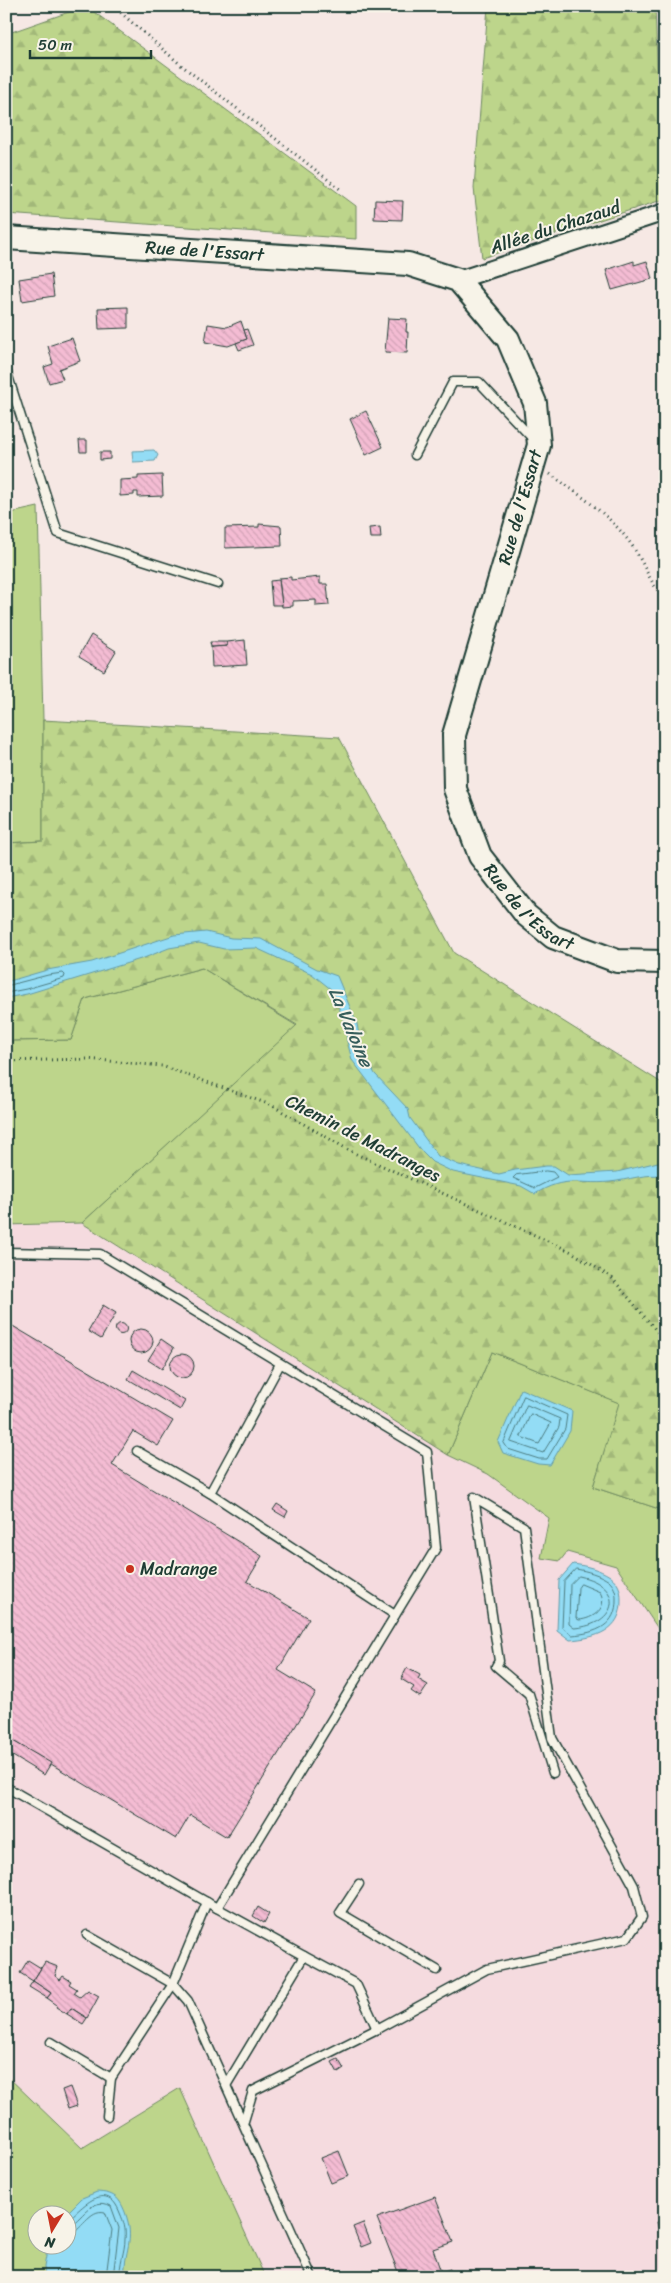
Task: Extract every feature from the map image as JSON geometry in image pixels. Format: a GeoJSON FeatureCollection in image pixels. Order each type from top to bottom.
{"type":"FeatureCollection","features":[{"type":"Feature","properties":{"kind":"street","name":"Allée du Chazaud"},"geometry":{"type":"LineString","coordinates":[[458,280],[665,212]]}},
{"type":"Feature","properties":{"kind":"street","name":"Rue de l'Essart"},"geometry":{"type":"LineString","coordinates":[[6,238],[408,264],[458,280],[508,339],[535,403],[536,453],[454,735],[454,789],[480,856],[526,915],[553,937],[617,961],[665,962]]}},
{"type":"Feature","properties":{"kind":"lane"},"geometry":{"type":"LineString","coordinates":[[6,370],[58,533],[218,584]]}},
{"type":"Feature","properties":{"kind":"lane"},"geometry":{"type":"LineString","coordinates":[[414,455],[453,382],[478,382],[536,453]]}},
{"type":"Feature","properties":{"kind":"lane"},"geometry":{"type":"LineString","coordinates":[[6,1252],[100,1254],[427,1452],[436,1548],[217,1908]]}},
{"type":"Feature","properties":{"kind":"lane"},"geometry":{"type":"LineString","coordinates":[[210,1493],[280,1364]]}},
{"type":"Feature","properties":{"kind":"lane"},"geometry":{"type":"LineString","coordinates":[[136,1451],[210,1493],[395,1615]]}},
{"type":"Feature","properties":{"kind":"lane"},"geometry":{"type":"LineString","coordinates":[[244,2121],[254,2091],[377,2029],[487,1969],[627,1938],[642,1917],[634,1886],[552,1738],[524,1527],[474,1496],[499,1661],[496,1666],[529,1694],[552,1773]]}},
{"type":"Feature","properties":{"kind":"lane"},"geometry":{"type":"LineString","coordinates":[[6,1787],[217,1908],[356,1984],[377,2029]]}},
{"type":"Feature","properties":{"kind":"lane"},"geometry":{"type":"LineString","coordinates":[[358,1884],[340,1913],[437,1970]]}},
{"type":"Feature","properties":{"kind":"lane"},"geometry":{"type":"LineString","coordinates":[[107,2116],[112,2078],[173,1984],[207,1902]]}},
{"type":"Feature","properties":{"kind":"lane"},"geometry":{"type":"LineString","coordinates":[[87,1935],[173,1984],[188,2001],[244,2121],[312,2277]]}},
{"type":"Feature","properties":{"kind":"lane"},"geometry":{"type":"LineString","coordinates":[[227,2084],[304,1956]]}},
{"type":"Feature","properties":{"kind":"lane"},"geometry":{"type":"LineString","coordinates":[[51,2042],[112,2078]]}},
{"type":"Feature","properties":{"kind":"path"},"geometry":{"type":"LineString","coordinates":[[113,6],[181,65],[340,189]]}},
{"type":"Feature","properties":{"kind":"path"},"geometry":{"type":"LineString","coordinates":[[536,453],[606,514],[635,549],[658,592],[665,599]]}},
{"type":"Feature","properties":{"kind":"path","name":"Chemin de Madranges"},"geometry":{"type":"LineString","coordinates":[[6,1061],[87,1059],[162,1066],[271,1105],[354,1152],[461,1203],[572,1252],[612,1278],[665,1341]]}},
{"type":"Feature","properties":{"kind":"shaded area"},"geometry":{"type":"Polygon","coordinates":[[[82,1223],[448,1455],[488,1474],[549,1519],[566,1552],[616,1566],[665,1639],[665,2266],[637,2277],[265,2277],[180,2088],[82,2148],[6,2075],[6,1956],[17,1940],[6,1934],[6,1225],[82,1223]]]}},
{"type":"Feature","properties":{"kind":"green space"},"geometry":{"type":"Polygon","coordinates":[[[86,6],[356,206],[356,239],[6,214],[6,34],[86,6]]]}},
{"type":"Feature","properties":{"kind":"green space"},"geometry":{"type":"Polygon","coordinates":[[[488,6],[655,6],[660,142],[665,141],[665,199],[482,258],[474,188],[488,6]]]}},
{"type":"Feature","properties":{"kind":"green space"},"geometry":{"type":"Polygon","coordinates":[[[38,507],[43,720],[43,841],[6,843],[6,514],[38,507]]]}},
{"type":"Feature","properties":{"kind":"green space"},"geometry":{"type":"Polygon","coordinates":[[[43,720],[339,737],[454,953],[665,1085],[665,1511],[593,1487],[619,1403],[492,1352],[448,1455],[82,1223],[297,1025],[202,968],[85,999],[71,1040],[6,1041],[6,843],[43,841],[43,720]]]}},
{"type":"Feature","properties":{"kind":"green space"},"geometry":{"type":"Polygon","coordinates":[[[202,968],[297,1026],[82,1223],[6,1225],[6,1041],[71,1040],[85,999],[202,968]]]}},
{"type":"Feature","properties":{"kind":"green space"},"geometry":{"type":"Polygon","coordinates":[[[492,1352],[620,1403],[593,1487],[665,1511],[665,1639],[616,1566],[567,1552],[560,1561],[541,1558],[549,1518],[488,1474],[448,1455],[492,1352]]]}},
{"type":"Feature","properties":{"kind":"green space"},"geometry":{"type":"Polygon","coordinates":[[[6,2075],[82,2148],[180,2088],[265,2277],[6,2277],[6,2075]]]}},
{"type":"Feature","properties":{"kind":"water"},"geometry":{"type":"Polygon","coordinates":[[[154,450],[158,455],[155,461],[133,462],[132,451],[154,450]]]}},
{"type":"Feature","properties":{"kind":"water","name":"La Valoine"},"geometry":{"type":"Polygon","coordinates":[[[206,932],[231,938],[261,939],[317,969],[337,976],[357,1024],[361,1047],[367,1060],[375,1074],[408,1109],[410,1118],[438,1156],[459,1165],[499,1174],[546,1166],[554,1166],[568,1175],[617,1172],[662,1161],[665,1162],[665,1176],[644,1176],[599,1183],[564,1183],[546,1188],[535,1194],[521,1186],[453,1172],[432,1162],[422,1152],[352,1060],[345,1023],[332,990],[312,974],[256,948],[224,949],[199,943],[169,948],[144,958],[27,994],[6,998],[6,982],[47,970],[92,962],[174,935],[206,932]]]}},
{"type":"Feature","properties":{"kind":"water"},"geometry":{"type":"Polygon","coordinates":[[[521,1389],[572,1411],[570,1431],[550,1465],[538,1464],[503,1453],[498,1442],[521,1389]]]}},
{"type":"Feature","properties":{"kind":"water"},"geometry":{"type":"Polygon","coordinates":[[[573,1564],[593,1568],[610,1576],[619,1587],[621,1600],[620,1611],[612,1626],[597,1635],[570,1640],[557,1630],[559,1580],[573,1564]]]}},
{"type":"Feature","properties":{"kind":"water"},"geometry":{"type":"Polygon","coordinates":[[[97,2192],[108,2193],[118,2199],[125,2212],[129,2231],[125,2277],[45,2277],[44,2267],[46,2256],[78,2256],[78,2206],[74,2206],[82,2198],[97,2192]]]}},
{"type":"Feature","properties":{"kind":"building"},"geometry":{"type":"Polygon","coordinates":[[[375,200],[403,201],[402,220],[374,219],[375,200]]]}},
{"type":"Feature","properties":{"kind":"building"},"geometry":{"type":"Polygon","coordinates":[[[634,261],[634,265],[647,261],[652,279],[612,290],[606,270],[634,261]]]}},
{"type":"Feature","properties":{"kind":"building"},"geometry":{"type":"Polygon","coordinates":[[[51,274],[54,296],[22,301],[19,279],[51,274]]]}},
{"type":"Feature","properties":{"kind":"building"},"geometry":{"type":"Polygon","coordinates":[[[128,307],[128,328],[99,329],[98,308],[128,307]]]}},
{"type":"Feature","properties":{"kind":"building"},"geometry":{"type":"Polygon","coordinates":[[[388,318],[407,319],[407,353],[385,352],[388,318]]]}},
{"type":"Feature","properties":{"kind":"building"},"geometry":{"type":"Polygon","coordinates":[[[241,321],[247,339],[228,346],[205,342],[208,324],[227,327],[241,321]]]}},
{"type":"Feature","properties":{"kind":"building"},"geometry":{"type":"Polygon","coordinates":[[[247,329],[253,345],[239,350],[236,343],[247,339],[244,330],[247,329]]]}},
{"type":"Feature","properties":{"kind":"building"},"geometry":{"type":"Polygon","coordinates":[[[72,338],[80,361],[59,369],[63,379],[49,383],[44,367],[53,364],[48,346],[72,338]]]}},
{"type":"Feature","properties":{"kind":"building"},"geometry":{"type":"Polygon","coordinates":[[[366,411],[383,447],[366,455],[350,419],[366,411]]]}},
{"type":"Feature","properties":{"kind":"building"},"geometry":{"type":"Polygon","coordinates":[[[79,440],[87,440],[87,452],[80,452],[79,440]]]}},
{"type":"Feature","properties":{"kind":"building"},"geometry":{"type":"Polygon","coordinates":[[[100,452],[110,452],[110,459],[100,460],[100,452]]]}},
{"type":"Feature","properties":{"kind":"building"},"geometry":{"type":"Polygon","coordinates":[[[162,475],[163,496],[138,497],[138,492],[134,492],[134,495],[120,496],[120,480],[138,479],[138,476],[162,475]]]}},
{"type":"Feature","properties":{"kind":"building"},"geometry":{"type":"Polygon","coordinates":[[[259,524],[281,526],[282,546],[225,548],[225,528],[259,527],[259,524]]]}},
{"type":"Feature","properties":{"kind":"building"},"geometry":{"type":"Polygon","coordinates":[[[380,527],[381,538],[370,538],[369,528],[380,527]]]}},
{"type":"Feature","properties":{"kind":"building"},"geometry":{"type":"Polygon","coordinates":[[[291,577],[291,580],[320,577],[320,584],[327,584],[329,605],[316,606],[316,600],[293,601],[293,606],[282,607],[279,578],[291,577]]]}},
{"type":"Feature","properties":{"kind":"building"},"geometry":{"type":"Polygon","coordinates":[[[279,580],[282,605],[272,605],[270,581],[279,580]]]}},
{"type":"Feature","properties":{"kind":"building"},"geometry":{"type":"Polygon","coordinates":[[[91,635],[116,651],[104,671],[79,656],[91,635]]]}},
{"type":"Feature","properties":{"kind":"building"},"geometry":{"type":"Polygon","coordinates":[[[245,640],[247,665],[212,667],[211,647],[227,646],[227,642],[245,640]]]}},
{"type":"Feature","properties":{"kind":"building"},"geometry":{"type":"Polygon","coordinates":[[[210,642],[227,642],[227,646],[211,647],[210,642]]]}},
{"type":"Feature","properties":{"kind":"building"},"geometry":{"type":"Polygon","coordinates":[[[103,1305],[116,1313],[101,1339],[88,1331],[103,1305]]]}},
{"type":"Feature","properties":{"kind":"building","name":"Madrange"},"geometry":{"type":"Polygon","coordinates":[[[6,1322],[173,1421],[158,1446],[133,1431],[112,1465],[262,1556],[247,1581],[309,1618],[278,1670],[316,1693],[227,1837],[190,1815],[176,1839],[6,1737],[6,1322]]]}},
{"type":"Feature","properties":{"kind":"building"},"geometry":{"type":"Polygon","coordinates":[[[119,1324],[123,1324],[126,1329],[125,1333],[119,1334],[116,1331],[116,1327],[119,1324]]]}},
{"type":"Feature","properties":{"kind":"building"},"geometry":{"type":"Polygon","coordinates":[[[141,1329],[146,1330],[152,1336],[152,1346],[146,1352],[141,1353],[136,1352],[130,1346],[129,1341],[130,1336],[136,1330],[141,1329]]]}},
{"type":"Feature","properties":{"kind":"building"},"geometry":{"type":"Polygon","coordinates":[[[161,1339],[174,1348],[162,1369],[148,1360],[161,1339]]]}},
{"type":"Feature","properties":{"kind":"building"},"geometry":{"type":"Polygon","coordinates":[[[182,1354],[187,1355],[193,1361],[193,1371],[187,1377],[182,1378],[177,1377],[171,1371],[170,1366],[171,1361],[177,1355],[182,1354]]]}},
{"type":"Feature","properties":{"kind":"building"},"geometry":{"type":"Polygon","coordinates":[[[133,1370],[185,1401],[180,1410],[128,1379],[133,1370]]]}},
{"type":"Feature","properties":{"kind":"building"},"geometry":{"type":"Polygon","coordinates":[[[277,1504],[288,1511],[285,1517],[273,1510],[277,1504]]]}},
{"type":"Feature","properties":{"kind":"building"},"geometry":{"type":"Polygon","coordinates":[[[407,1668],[420,1675],[418,1679],[428,1685],[420,1697],[411,1691],[414,1687],[401,1679],[407,1668]]]}},
{"type":"Feature","properties":{"kind":"building"},"geometry":{"type":"Polygon","coordinates":[[[6,1737],[51,1763],[44,1775],[6,1752],[6,1737]]]}},
{"type":"Feature","properties":{"kind":"building"},"geometry":{"type":"Polygon","coordinates":[[[258,1907],[269,1914],[264,1923],[253,1916],[258,1907]]]}},
{"type":"Feature","properties":{"kind":"building"},"geometry":{"type":"Polygon","coordinates":[[[28,1960],[41,1968],[33,1981],[20,1973],[28,1960]]]}},
{"type":"Feature","properties":{"kind":"building"},"geometry":{"type":"Polygon","coordinates":[[[45,1962],[58,1967],[55,1976],[60,1980],[63,1976],[71,1981],[69,1984],[77,1989],[74,1993],[80,1997],[88,1990],[99,1996],[87,2018],[71,2008],[67,2014],[56,2007],[57,2005],[47,1998],[51,1993],[33,1981],[45,1962]]]}},
{"type":"Feature","properties":{"kind":"building"},"geometry":{"type":"Polygon","coordinates":[[[33,1981],[51,1993],[47,1998],[29,1987],[33,1981]]]}},
{"type":"Feature","properties":{"kind":"building"},"geometry":{"type":"Polygon","coordinates":[[[71,2008],[87,2018],[83,2024],[67,2014],[71,2008]]]}},
{"type":"Feature","properties":{"kind":"building"},"geometry":{"type":"Polygon","coordinates":[[[338,2059],[344,2069],[338,2073],[332,2062],[338,2059]]]}},
{"type":"Feature","properties":{"kind":"building"},"geometry":{"type":"Polygon","coordinates":[[[70,2087],[77,2106],[68,2109],[62,2090],[70,2087]]]}},
{"type":"Feature","properties":{"kind":"building"},"geometry":{"type":"Polygon","coordinates":[[[339,2151],[349,2176],[331,2183],[321,2158],[339,2151]]]}},
{"type":"Feature","properties":{"kind":"building"},"geometry":{"type":"Polygon","coordinates":[[[435,2197],[453,2242],[433,2249],[441,2272],[450,2269],[453,2277],[400,2277],[377,2218],[435,2197]]]}},
{"type":"Feature","properties":{"kind":"building"},"geometry":{"type":"Polygon","coordinates":[[[665,2220],[665,2243],[662,2244],[657,2222],[665,2220]]]}},
{"type":"Feature","properties":{"kind":"building"},"geometry":{"type":"Polygon","coordinates":[[[363,2223],[371,2243],[361,2247],[353,2227],[363,2223]]]}},
{"type":"Feature","properties":{"kind":"place","name":"Madrange"},"geometry":{"type":"Point","coordinates":[130,1569]}}]}
